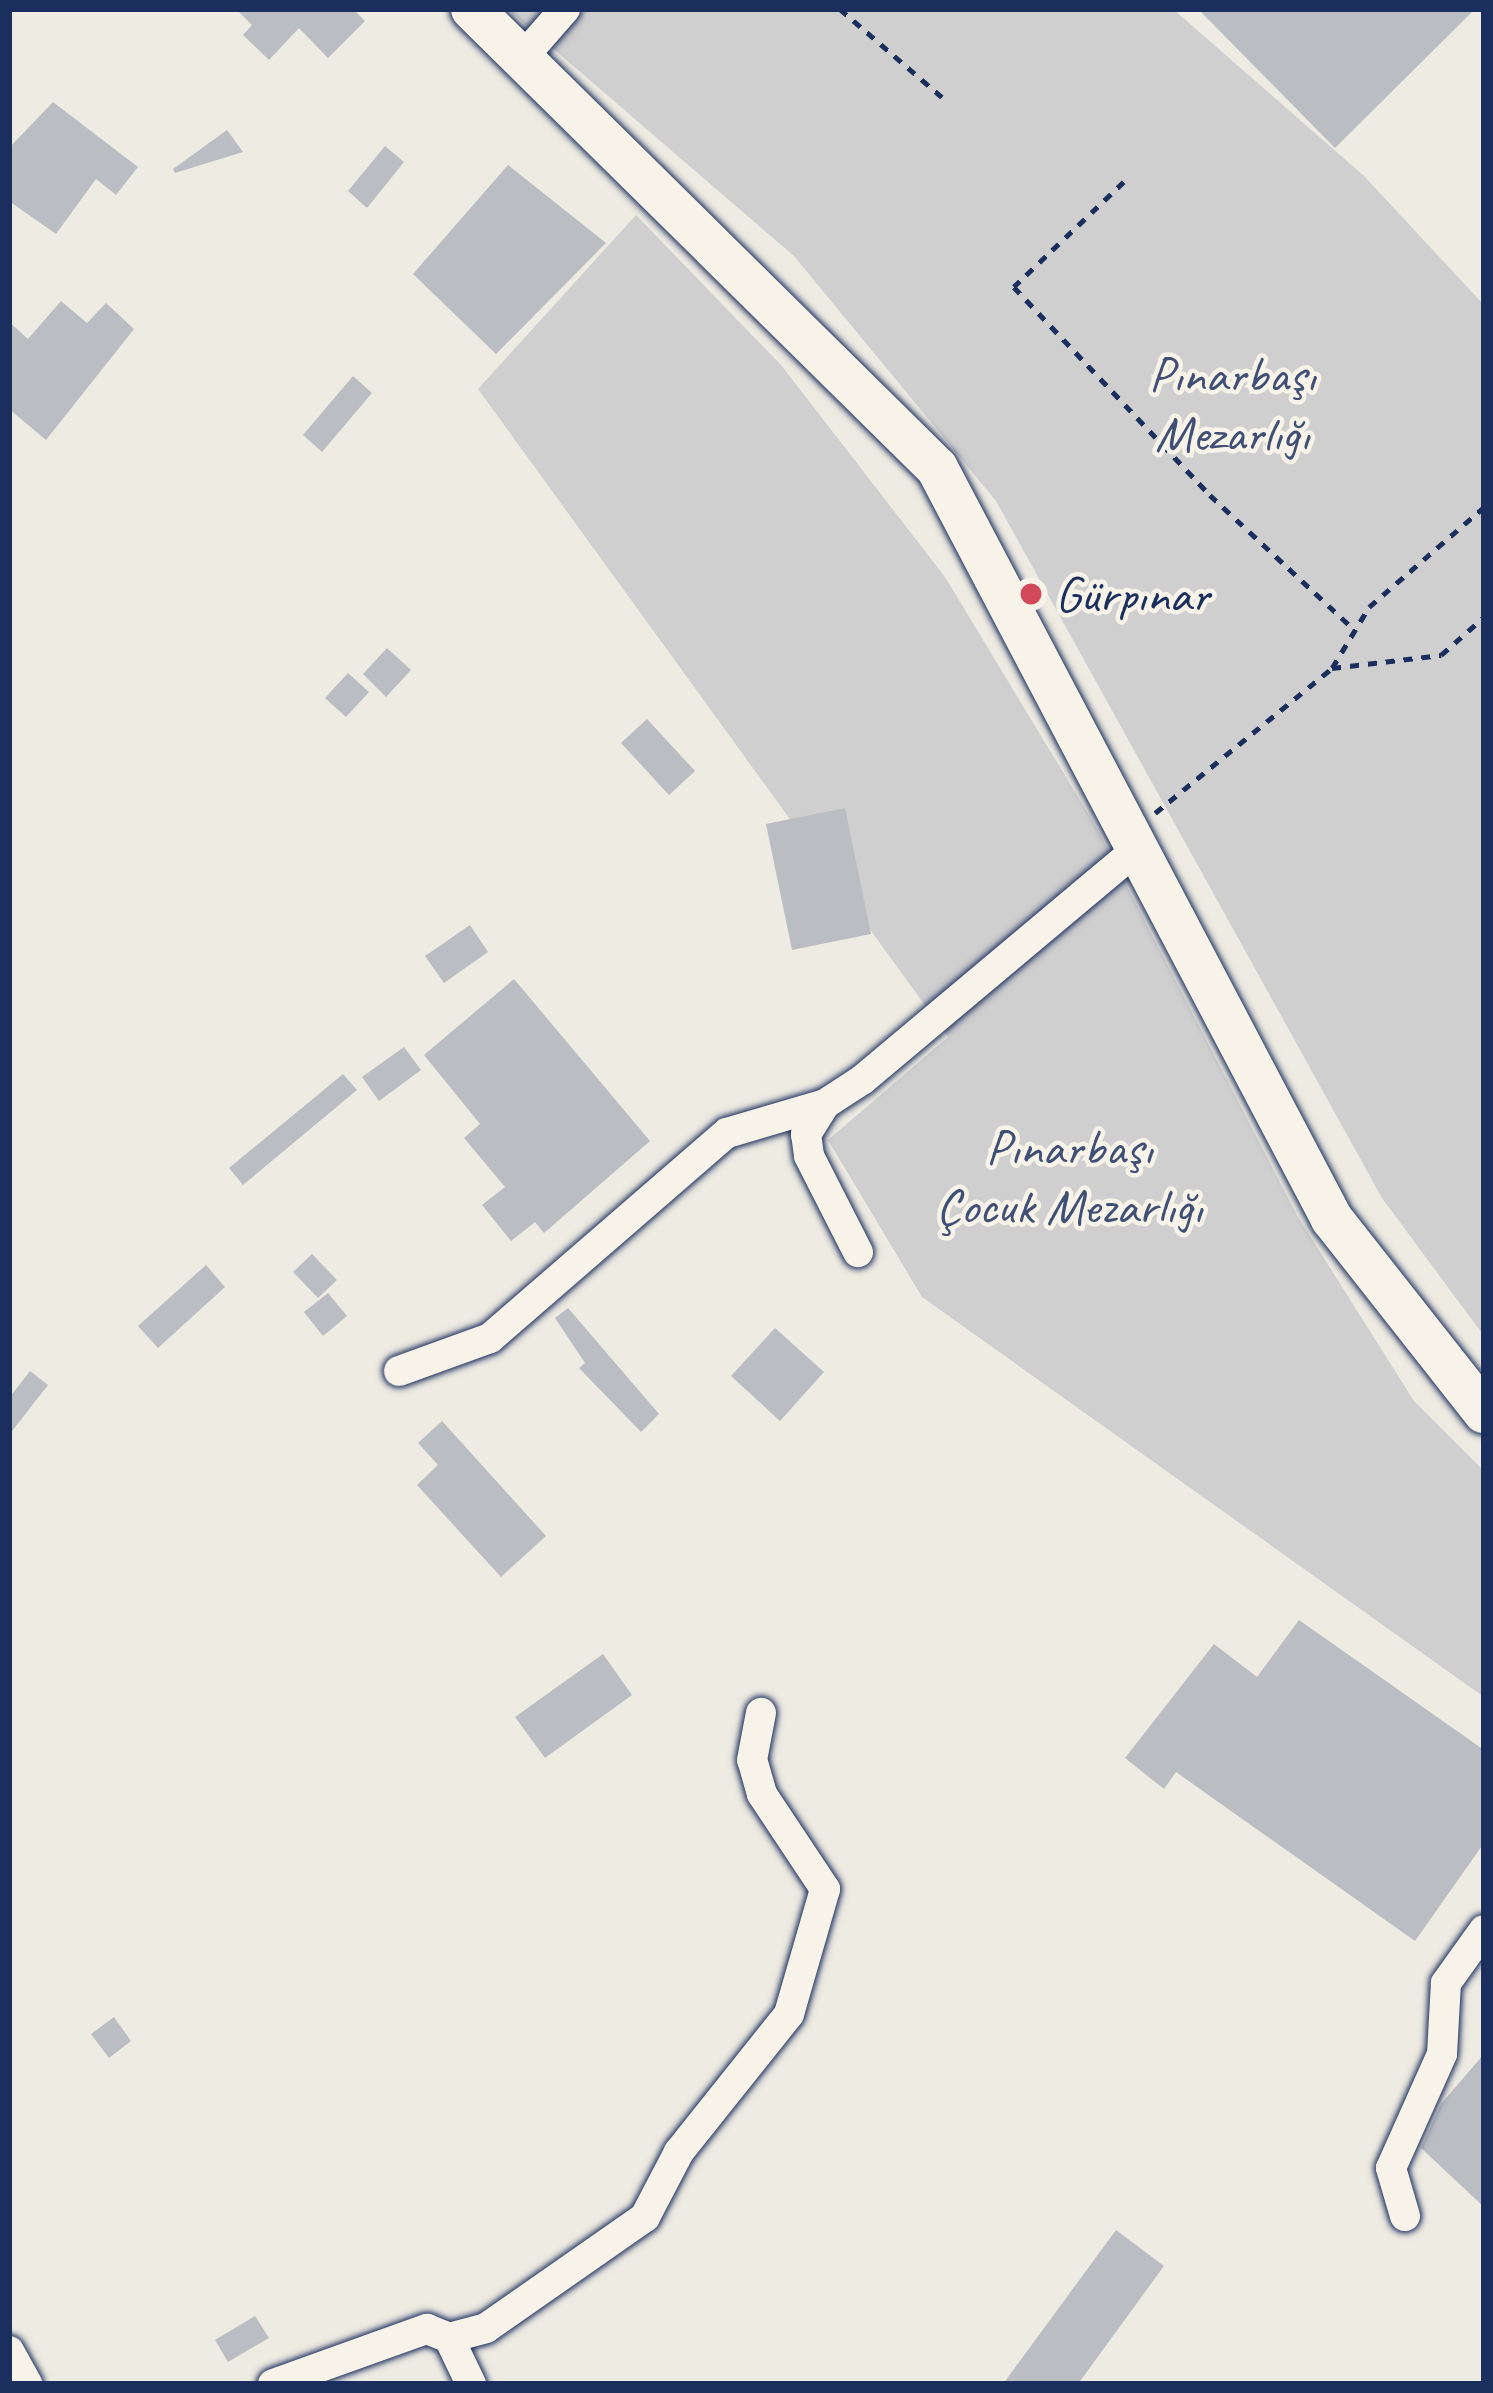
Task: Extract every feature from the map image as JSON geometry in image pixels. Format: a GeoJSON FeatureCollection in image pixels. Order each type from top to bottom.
{"type":"FeatureCollection","features":[{"type":"Feature","properties":{"kind":"main road"},"geometry":{"type":"LineString","coordinates":[[472,9],[938,467],[1332,1219],[1484,1412]]}},
{"type":"Feature","properties":{"kind":"street"},"geometry":{"type":"LineString","coordinates":[[523,57],[565,9]]}},
{"type":"Feature","properties":{"kind":"street"},"geometry":{"type":"LineString","coordinates":[[858,1252],[809,1156],[806,1134],[825,1104],[1136,840]]}},
{"type":"Feature","properties":{"kind":"street"},"geometry":{"type":"LineString","coordinates":[[399,1371],[490,1338],[728,1132],[825,1104]]}},
{"type":"Feature","properties":{"kind":"street"},"geometry":{"type":"LineString","coordinates":[[273,2384],[378,2341],[427,2329],[449,2338],[486,2328],[645,2217],[679,2152],[789,2014],[825,1889],[762,1794],[752,1760],[761,1713]]}},
{"type":"Feature","properties":{"kind":"street"},"geometry":{"type":"LineString","coordinates":[[1405,2216],[1391,2168],[1442,2054],[1446,1983],[1484,1930]]}},
{"type":"Feature","properties":{"kind":"street"},"geometry":{"type":"LineString","coordinates":[[449,2338],[472,2384]]}},
{"type":"Feature","properties":{"kind":"street"},"geometry":{"type":"LineString","coordinates":[[9,2351],[27,2384]]}},
{"type":"Feature","properties":{"kind":"path"},"geometry":{"type":"LineString","coordinates":[[840,9],[943,97]]}},
{"type":"Feature","properties":{"kind":"path"},"geometry":{"type":"LineString","coordinates":[[1124,182],[1014,287],[1355,630]]}},
{"type":"Feature","properties":{"kind":"path"},"geometry":{"type":"LineString","coordinates":[[1136,840],[1332,668],[1355,630],[1484,507]]}},
{"type":"Feature","properties":{"kind":"path"},"geometry":{"type":"LineString","coordinates":[[1332,668],[1441,655],[1484,617]]}},
{"type":"Feature","properties":{"kind":"green space","name":"Pınarbaşı Mezarlığı"},"geometry":{"type":"Polygon","coordinates":[[[507,9],[1173,9],[1364,176],[1484,305],[1484,1336],[1382,1198],[996,501],[794,256],[507,9]]]}},
{"type":"Feature","properties":{"kind":"green space","name":"Pınarbaşı Çocuk Mezarlığı"},"geometry":{"type":"Polygon","coordinates":[[[636,215],[781,365],[945,577],[1095,825],[1298,1217],[1414,1401],[1484,1471],[1484,1697],[922,1297],[828,1140],[948,1037],[478,389],[636,215]]]}},
{"type":"Feature","properties":{"kind":"building"},"geometry":{"type":"Polygon","coordinates":[[[236,9],[353,9],[365,21],[328,58],[299,28],[269,60],[243,35],[252,25],[236,9]]]}},
{"type":"Feature","properties":{"kind":"building"},"geometry":{"type":"Polygon","coordinates":[[[1198,9],[1475,9],[1335,148],[1198,9]]]}},
{"type":"Feature","properties":{"kind":"building"},"geometry":{"type":"Polygon","coordinates":[[[53,102],[138,167],[116,195],[96,179],[56,234],[9,201],[9,148],[53,102]]]}},
{"type":"Feature","properties":{"kind":"building"},"geometry":{"type":"Polygon","coordinates":[[[227,130],[243,152],[175,173],[173,169],[227,130]]]}},
{"type":"Feature","properties":{"kind":"building"},"geometry":{"type":"Polygon","coordinates":[[[385,146],[404,162],[367,208],[348,191],[385,146]]]}},
{"type":"Feature","properties":{"kind":"building"},"geometry":{"type":"Polygon","coordinates":[[[508,165],[606,243],[496,354],[413,274],[508,165]]]}},
{"type":"Feature","properties":{"kind":"building"},"geometry":{"type":"Polygon","coordinates":[[[61,301],[87,323],[106,303],[134,329],[46,440],[9,409],[9,322],[28,339],[61,301]]]}},
{"type":"Feature","properties":{"kind":"building"},"geometry":{"type":"Polygon","coordinates":[[[353,376],[372,393],[322,452],[303,435],[353,376]]]}},
{"type":"Feature","properties":{"kind":"building"},"geometry":{"type":"Polygon","coordinates":[[[387,648],[411,670],[386,697],[363,674],[387,648]]]}},
{"type":"Feature","properties":{"kind":"building"},"geometry":{"type":"Polygon","coordinates":[[[348,673],[369,692],[346,717],[325,698],[348,673]]]}},
{"type":"Feature","properties":{"kind":"building"},"geometry":{"type":"Polygon","coordinates":[[[647,719],[695,771],[669,795],[621,743],[647,719]]]}},
{"type":"Feature","properties":{"kind":"building"},"geometry":{"type":"Polygon","coordinates":[[[845,808],[871,934],[792,950],[766,824],[845,808]]]}},
{"type":"Feature","properties":{"kind":"building"},"geometry":{"type":"Polygon","coordinates":[[[470,925],[488,952],[444,983],[425,956],[470,925]]]}},
{"type":"Feature","properties":{"kind":"building"},"geometry":{"type":"Polygon","coordinates":[[[514,979],[650,1141],[544,1233],[535,1222],[511,1241],[482,1205],[505,1187],[464,1138],[480,1124],[424,1055],[514,979]]]}},
{"type":"Feature","properties":{"kind":"building"},"geometry":{"type":"Polygon","coordinates":[[[404,1047],[421,1070],[379,1101],[362,1077],[404,1047]]]}},
{"type":"Feature","properties":{"kind":"building"},"geometry":{"type":"Polygon","coordinates":[[[343,1074],[357,1090],[243,1185],[229,1168],[343,1074]]]}},
{"type":"Feature","properties":{"kind":"building"},"geometry":{"type":"Polygon","coordinates":[[[312,1254],[337,1280],[318,1298],[293,1272],[312,1254]]]}},
{"type":"Feature","properties":{"kind":"building"},"geometry":{"type":"Polygon","coordinates":[[[206,1265],[225,1287],[158,1348],[138,1326],[206,1265]]]}},
{"type":"Feature","properties":{"kind":"building"},"geometry":{"type":"Polygon","coordinates":[[[328,1293],[347,1316],[323,1336],[304,1312],[328,1293]]]}},
{"type":"Feature","properties":{"kind":"building"},"geometry":{"type":"Polygon","coordinates":[[[568,1308],[659,1414],[641,1432],[579,1368],[585,1363],[555,1318],[568,1308]]]}},
{"type":"Feature","properties":{"kind":"building"},"geometry":{"type":"Polygon","coordinates":[[[775,1328],[824,1372],[780,1421],[731,1376],[775,1328]]]}},
{"type":"Feature","properties":{"kind":"building"},"geometry":{"type":"Polygon","coordinates":[[[30,1371],[48,1385],[9,1435],[9,1398],[30,1371]]]}},
{"type":"Feature","properties":{"kind":"building"},"geometry":{"type":"Polygon","coordinates":[[[442,1421],[546,1536],[501,1577],[417,1485],[438,1465],[418,1443],[442,1421]]]}},
{"type":"Feature","properties":{"kind":"building"},"geometry":{"type":"Polygon","coordinates":[[[1299,1620],[1484,1750],[1484,1843],[1415,1941],[1176,1772],[1164,1789],[1125,1758],[1214,1644],[1257,1677],[1299,1620]]]}},
{"type":"Feature","properties":{"kind":"building"},"geometry":{"type":"Polygon","coordinates":[[[603,1654],[632,1695],[545,1758],[515,1717],[603,1654]]]}},
{"type":"Feature","properties":{"kind":"building"},"geometry":{"type":"Polygon","coordinates":[[[114,2017],[131,2041],[109,2058],[91,2034],[114,2017]]]}},
{"type":"Feature","properties":{"kind":"building"},"geometry":{"type":"Polygon","coordinates":[[[1484,2054],[1484,2207],[1421,2148],[1441,2104],[1484,2054]]]}},
{"type":"Feature","properties":{"kind":"building"},"geometry":{"type":"Polygon","coordinates":[[[1116,2230],[1164,2266],[1078,2384],[1003,2384],[1116,2230]]]}},
{"type":"Feature","properties":{"kind":"building"},"geometry":{"type":"Polygon","coordinates":[[[255,2316],[269,2338],[228,2362],[215,2340],[255,2316]]]}},
{"type":"Feature","properties":{"kind":"place","name":"Gürpınar"},"geometry":{"type":"Point","coordinates":[1031,594]}}]}
